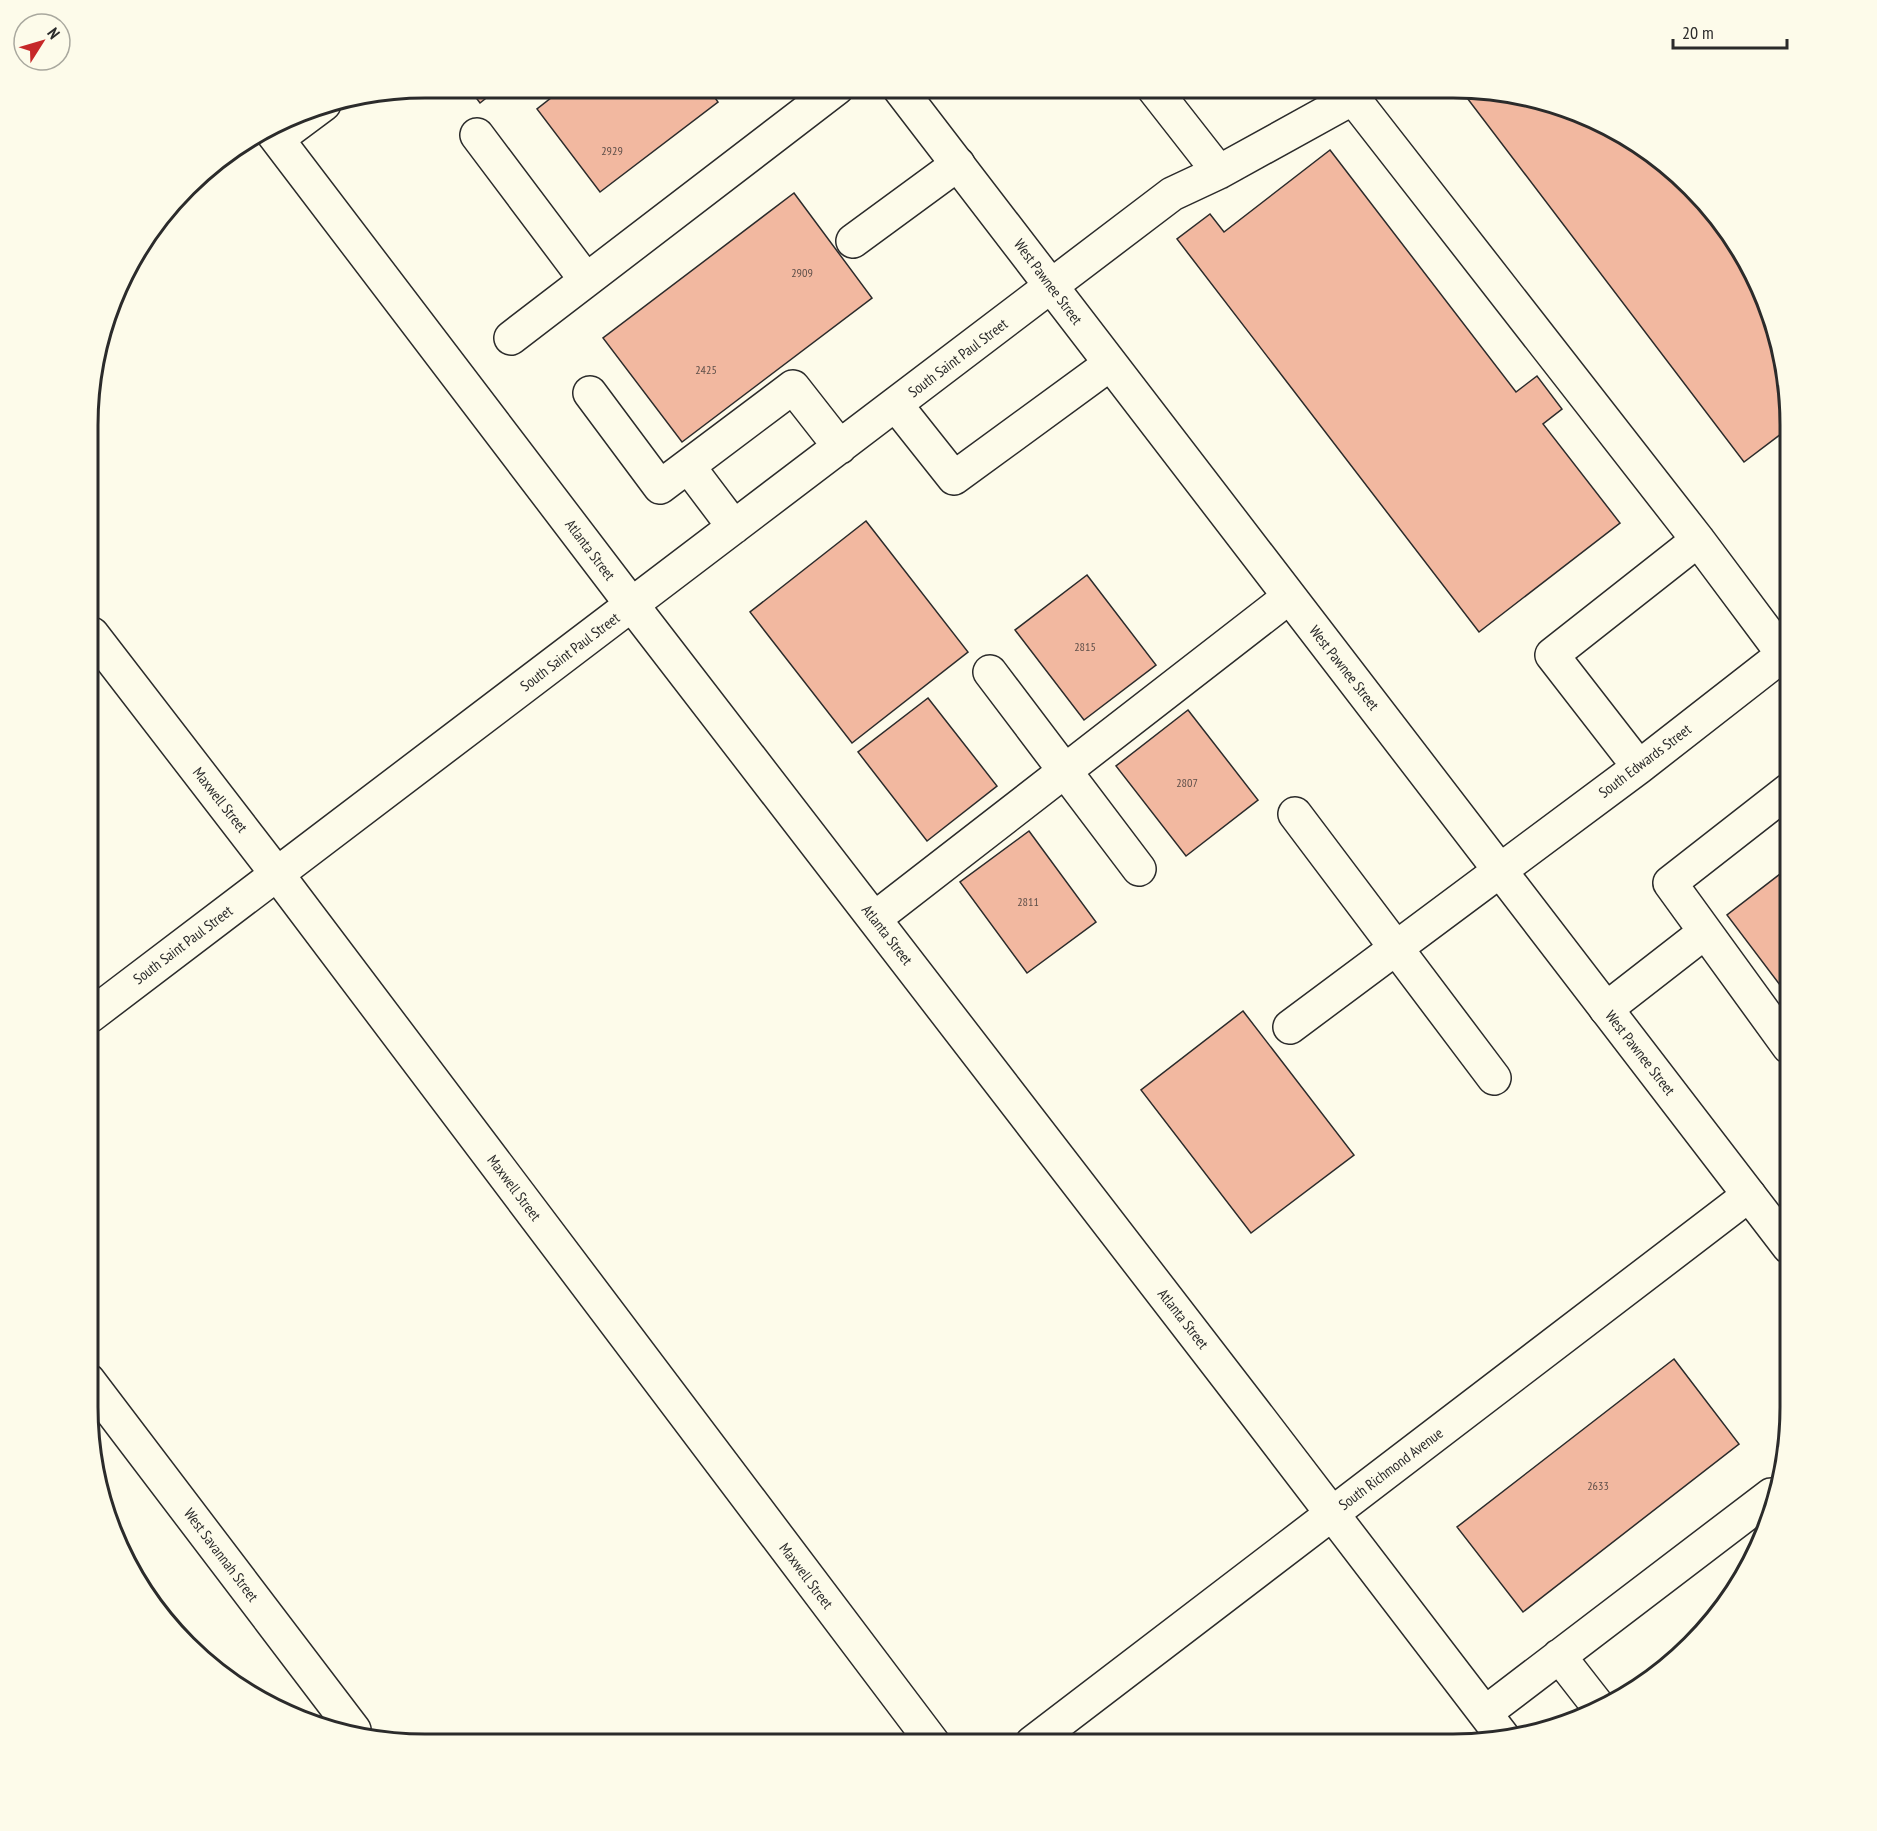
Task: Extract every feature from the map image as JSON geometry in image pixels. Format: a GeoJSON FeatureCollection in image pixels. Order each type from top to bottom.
{"type":"FeatureCollection","features":[{"type":"Feature","properties":{"kind":"street"},"geometry":{"type":"LineString","coordinates":[[511,338],[825,97]]}},
{"type":"Feature","properties":{"kind":"street","name":"West Pawnee Street"},"geometry":{"type":"LineString","coordinates":[[906,97],[1780,1235]]}},
{"type":"Feature","properties":{"kind":"street"},"geometry":{"type":"LineString","coordinates":[[1160,97],[1219,172]]}},
{"type":"Feature","properties":{"kind":"street","name":"South Saint Paul Street"},"geometry":{"type":"LineString","coordinates":[[97,1011],[1172,194],[1219,172],[1353,98],[1698,540]]}},
{"type":"Feature","properties":{"kind":"street","name":"Atlanta Street"},"geometry":{"type":"LineString","coordinates":[[274,135],[632,605],[1494,1725]]}},
{"type":"Feature","properties":{"kind":"street"},"geometry":{"type":"LineString","coordinates":[[477,135],[586,280]]}},
{"type":"Feature","properties":{"kind":"street"},"geometry":{"type":"LineString","coordinates":[[853,241],[957,164]]}},
{"type":"Feature","properties":{"kind":"street"},"geometry":{"type":"LineString","coordinates":[[896,405],[954,478],[1110,364]]}},
{"type":"Feature","properties":{"kind":"street"},"geometry":{"type":"LineString","coordinates":[[590,393],[660,487],[793,387],[840,447]]}},
{"type":"Feature","properties":{"kind":"street"},"geometry":{"type":"LineString","coordinates":[[688,466],[734,527]]}},
{"type":"Feature","properties":{"kind":"street"},"geometry":{"type":"LineString","coordinates":[[1639,767],[1552,655],[1698,540],[1780,647]]}},
{"type":"Feature","properties":{"kind":"street"},"geometry":{"type":"LineString","coordinates":[[874,919],[1289,597]]}},
{"type":"Feature","properties":{"kind":"street","name":"Maxwell Street"},"geometry":{"type":"LineString","coordinates":[[97,640],[277,874],[926,1734]]}},
{"type":"Feature","properties":{"kind":"street","name":"South Edwards Street"},"geometry":{"type":"LineString","coordinates":[[1290,1026],[1780,661]]}},
{"type":"Feature","properties":{"kind":"street"},"geometry":{"type":"LineString","coordinates":[[990,672],[1139,868]]}},
{"type":"Feature","properties":{"kind":"street"},"geometry":{"type":"LineString","coordinates":[[1780,797],[1670,883],[1780,1035]]}},
{"type":"Feature","properties":{"kind":"street"},"geometry":{"type":"LineString","coordinates":[[1295,814],[1494,1078]]}},
{"type":"Feature","properties":{"kind":"street"},"geometry":{"type":"LineString","coordinates":[[1606,1009],[1705,932]]}},
{"type":"Feature","properties":{"kind":"street","name":"South Richmond Avenue"},"geometry":{"type":"LineString","coordinates":[[1044,1734],[1749,1195]]}},
{"type":"Feature","properties":{"kind":"street","name":"West Savannah Street"},"geometry":{"type":"LineString","coordinates":[[97,1392],[350,1724]]}},
{"type":"Feature","properties":{"kind":"street"},"geometry":{"type":"LineString","coordinates":[[1494,1725],[1559,1656],[1766,1499]]}},
{"type":"Feature","properties":{"kind":"street"},"geometry":{"type":"LineString","coordinates":[[1559,1656],[1594,1701]]}},
{"type":"Feature","properties":{"kind":"building"},"geometry":{"type":"Polygon","coordinates":[[[476,97],[488,97],[480,103],[476,97]]]}},
{"type":"Feature","properties":{"kind":"building"},"geometry":{"type":"Polygon","coordinates":[[[552,97],[714,97],[718,102],[600,192],[537,109],[552,97]]]}},
{"type":"Feature","properties":{"kind":"building"},"geometry":{"type":"Polygon","coordinates":[[[1467,98],[1495,100],[1537,109],[1578,122],[1597,131],[1634,153],[1668,179],[1684,193],[1712,226],[1736,261],[1755,299],[1768,340],[1777,382],[1780,435],[1744,462],[1467,98]]]}},
{"type":"Feature","properties":{"kind":"building"},"geometry":{"type":"Polygon","coordinates":[[[1330,150],[1516,392],[1537,376],[1562,409],[1543,424],[1620,523],[1479,632],[1177,239],[1210,214],[1224,232],[1330,150]]]}},
{"type":"Feature","properties":{"kind":"building"},"geometry":{"type":"Polygon","coordinates":[[[794,193],[872,298],[682,442],[603,338],[794,193]]]}},
{"type":"Feature","properties":{"kind":"building"},"geometry":{"type":"Polygon","coordinates":[[[866,521],[968,652],[852,743],[750,612],[866,521]]]}},
{"type":"Feature","properties":{"kind":"building"},"geometry":{"type":"Polygon","coordinates":[[[1087,575],[1156,665],[1084,720],[1015,630],[1087,575]]]}},
{"type":"Feature","properties":{"kind":"building"},"geometry":{"type":"Polygon","coordinates":[[[928,698],[997,786],[927,841],[858,752],[928,698]]]}},
{"type":"Feature","properties":{"kind":"building"},"geometry":{"type":"Polygon","coordinates":[[[1188,710],[1258,800],[1186,856],[1116,766],[1188,710]]]}},
{"type":"Feature","properties":{"kind":"building"},"geometry":{"type":"Polygon","coordinates":[[[1029,831],[1096,922],[1027,973],[960,882],[1029,831]]]}},
{"type":"Feature","properties":{"kind":"building"},"geometry":{"type":"Polygon","coordinates":[[[1780,874],[1780,985],[1727,915],[1780,874]]]}},
{"type":"Feature","properties":{"kind":"building"},"geometry":{"type":"Polygon","coordinates":[[[1243,1011],[1354,1155],[1251,1233],[1141,1090],[1243,1011]]]}},
{"type":"Feature","properties":{"kind":"building"},"geometry":{"type":"Polygon","coordinates":[[[1674,1359],[1739,1444],[1523,1612],[1457,1527],[1674,1359]]]}}]}
